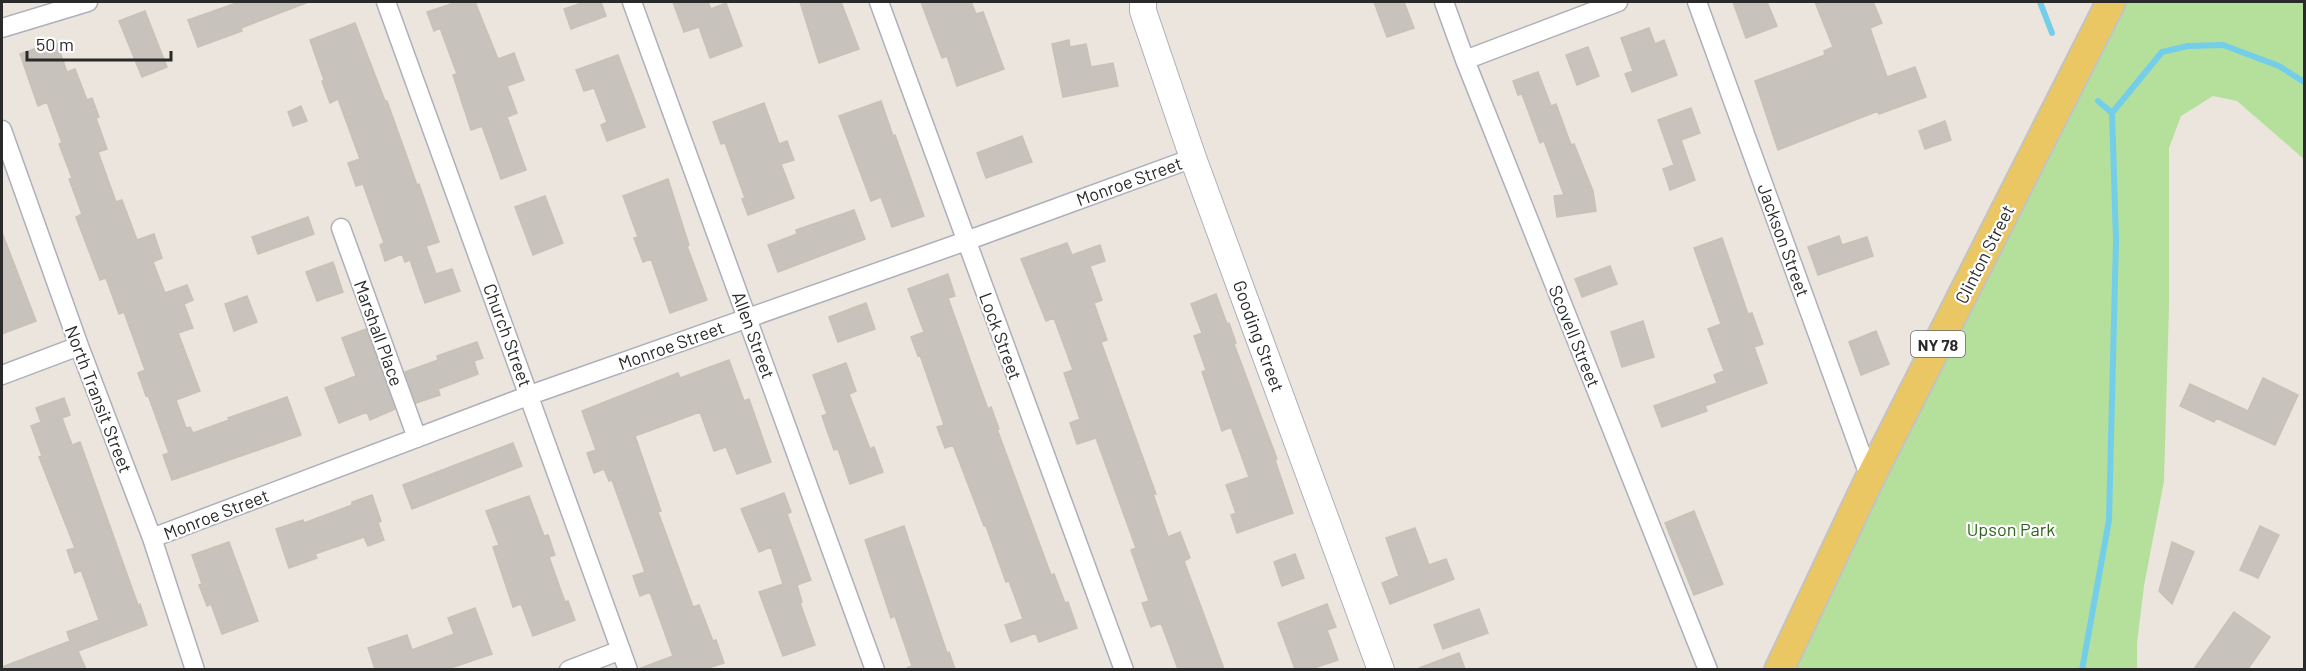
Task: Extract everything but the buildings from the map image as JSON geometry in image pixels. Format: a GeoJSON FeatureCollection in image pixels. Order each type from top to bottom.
{"type":"FeatureCollection","features":[{"type":"Feature","properties":{"kind":"main road","name":"Clinton Street"},"geometry":{"type":"LineString","coordinates":[[1779,669],[1870,477],[2111,2]]}},
{"type":"Feature","properties":{"kind":"street"},"geometry":{"type":"LineString","coordinates":[[2,28],[88,2]]}},
{"type":"Feature","properties":{"kind":"street","name":"Church Street"},"geometry":{"type":"LineString","coordinates":[[386,2],[628,669]]}},
{"type":"Feature","properties":{"kind":"street","name":"Allen Street"},"geometry":{"type":"LineString","coordinates":[[632,2],[875,669]]}},
{"type":"Feature","properties":{"kind":"street","name":"Lock Street"},"geometry":{"type":"LineString","coordinates":[[879,2],[1124,669]]}},
{"type":"Feature","properties":{"kind":"street","name":"Gooding Street"},"geometry":{"type":"LineString","coordinates":[[1143,2],[1143,11],[1193,158],[1381,669]]}},
{"type":"Feature","properties":{"kind":"street","name":"Scovell Street"},"geometry":{"type":"LineString","coordinates":[[1444,2],[1465,60],[1708,669]]}},
{"type":"Feature","properties":{"kind":"street"},"geometry":{"type":"LineString","coordinates":[[1465,60],[1618,2]]}},
{"type":"Feature","properties":{"kind":"street","name":"Jackson Street"},"geometry":{"type":"LineString","coordinates":[[1697,2],[1870,477]]}},
{"type":"Feature","properties":{"kind":"street","name":"North Transit Street"},"geometry":{"type":"LineString","coordinates":[[2,130],[79,346],[152,538],[195,669]]}},
{"type":"Feature","properties":{"kind":"street","name":"Monroe Street"},"geometry":{"type":"LineString","coordinates":[[152,538],[530,396],[748,317],[966,242],[1193,158]]}},
{"type":"Feature","properties":{"kind":"street","name":"Marshall Place"},"geometry":{"type":"LineString","coordinates":[[340,228],[417,438]]}},
{"type":"Feature","properties":{"kind":"street"},"geometry":{"type":"LineString","coordinates":[[2,375],[79,346]]}},
{"type":"Feature","properties":{"kind":"street"},"geometry":{"type":"LineString","coordinates":[[569,669],[621,650]]}},
{"type":"Feature","properties":{"kind":"green space","name":"Upson Park"},"geometry":{"type":"Polygon","coordinates":[[[2111,2],[2304,2],[2304,159],[2237,101],[2213,96],[2181,116],[2169,148],[2169,307],[2164,481],[2144,586],[2137,643],[2137,669],[1787,670],[2111,2]]]}},
{"type":"Feature","properties":{"kind":"waterway"},"geometry":{"type":"LineString","coordinates":[[2040,2],[2052,33]]}},
{"type":"Feature","properties":{"kind":"waterway"},"geometry":{"type":"LineString","coordinates":[[2112,113],[2162,52],[2188,46],[2223,45],[2279,66],[2304,82]]}},
{"type":"Feature","properties":{"kind":"waterway"},"geometry":{"type":"LineString","coordinates":[[2098,101],[2112,113]]}},
{"type":"Feature","properties":{"kind":"waterway"},"geometry":{"type":"LineString","coordinates":[[2082,670],[2109,520],[2116,240],[2112,113]]}}]}
